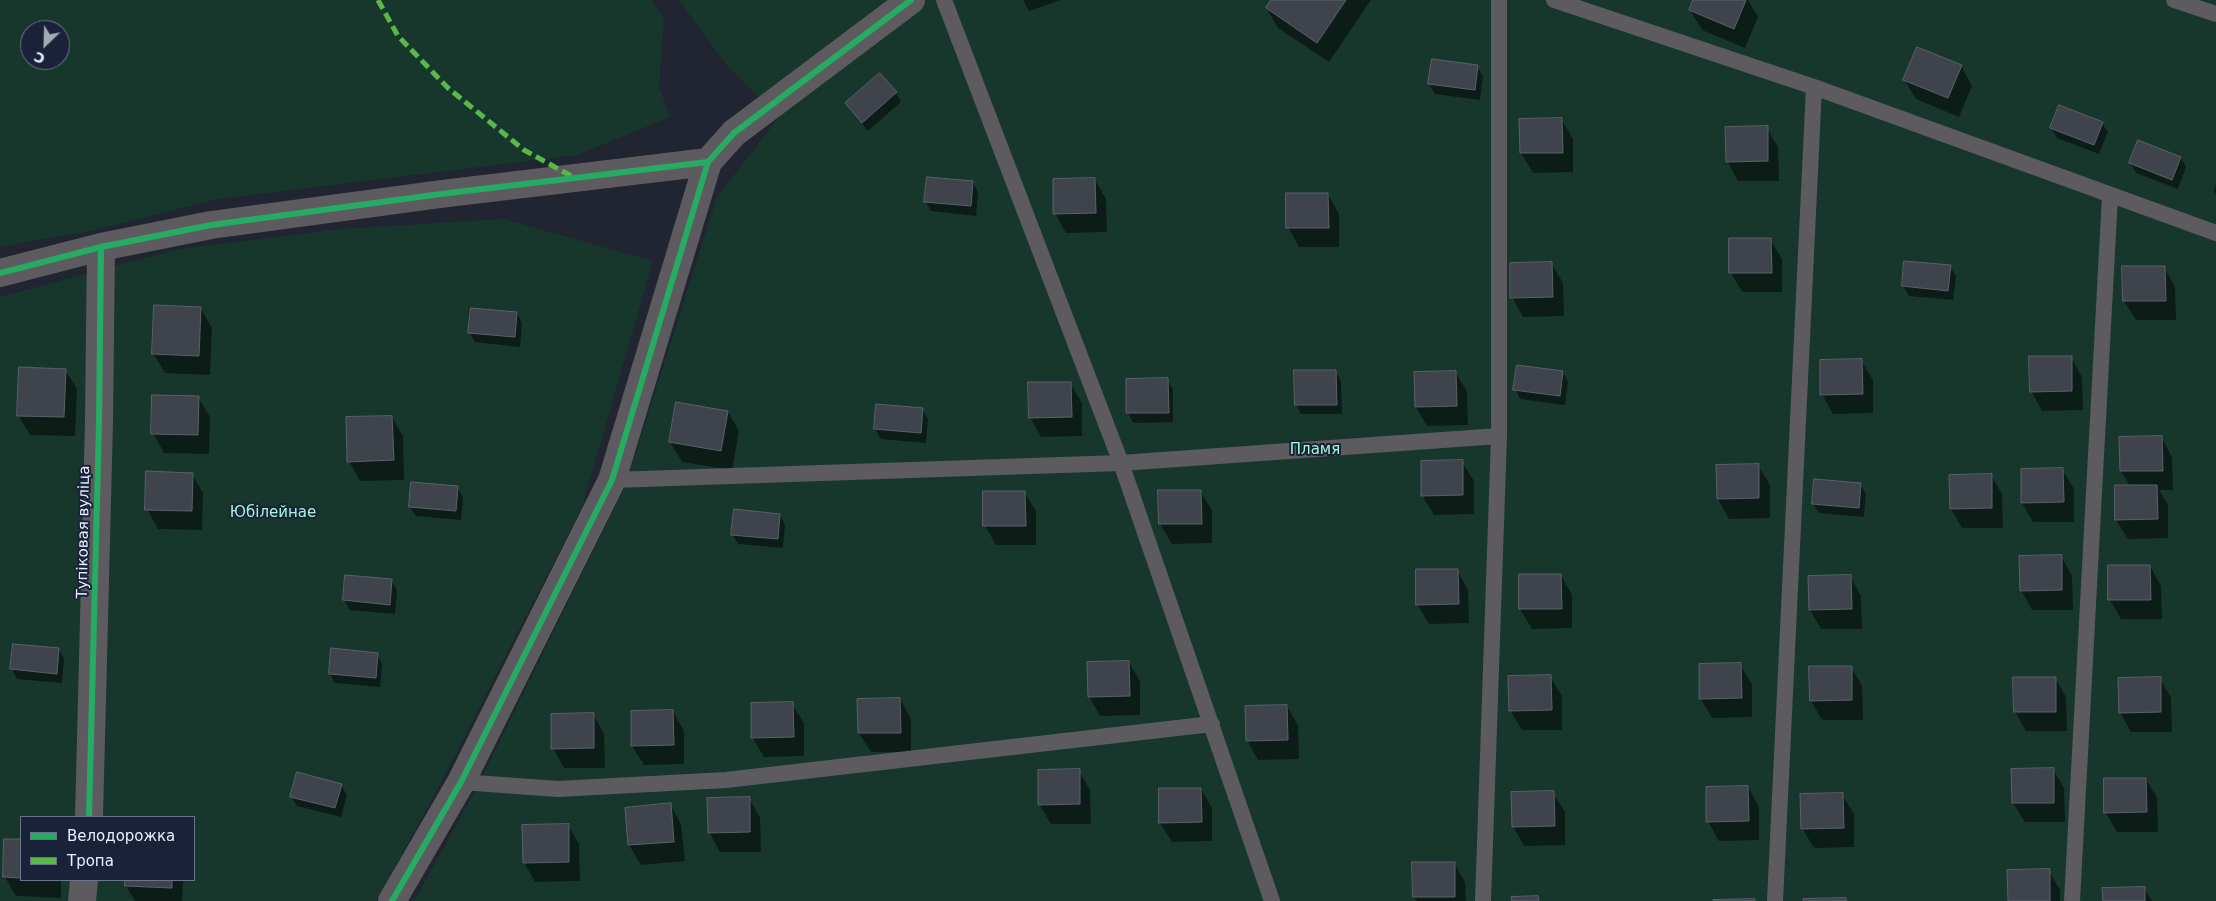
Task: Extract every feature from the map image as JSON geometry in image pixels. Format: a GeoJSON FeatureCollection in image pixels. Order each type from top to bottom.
{"type":"FeatureCollection","features":[{"type":"Feature","properties":{"kind":"street"},"geometry":{"type":"LineString","coordinates":[[392,901],[461,782],[612,480],[708,162],[734,133],[911,0]]}},
{"type":"Feature","properties":{"kind":"street"},"geometry":{"type":"LineString","coordinates":[[0,273],[100,247],[220,224],[470,190],[708,162]]}},
{"type":"Feature","properties":{"kind":"street","name":"Тупіковая вуліца"},"geometry":{"type":"LineString","coordinates":[[89,816],[99,422],[100,247]]}},
{"type":"Feature","properties":{"kind":"street"},"geometry":{"type":"LineString","coordinates":[[82,901],[84,881]]}},
{"type":"Feature","properties":{"kind":"lane"},"geometry":{"type":"LineString","coordinates":[[944,0],[1120,463],[1272,901]]}},
{"type":"Feature","properties":{"kind":"lane"},"geometry":{"type":"LineString","coordinates":[[1483,901],[1499,436],[1499,0]]}},
{"type":"Feature","properties":{"kind":"lane"},"geometry":{"type":"LineString","coordinates":[[1554,0],[1814,87],[2216,233]]}},
{"type":"Feature","properties":{"kind":"lane"},"geometry":{"type":"LineString","coordinates":[[2174,0],[2216,14]]}},
{"type":"Feature","properties":{"kind":"lane"},"geometry":{"type":"LineString","coordinates":[[1775,901],[1814,87]]}},
{"type":"Feature","properties":{"kind":"lane"},"geometry":{"type":"LineString","coordinates":[[2072,901],[2110,196]]}},
{"type":"Feature","properties":{"kind":"lane"},"geometry":{"type":"LineString","coordinates":[[612,480],[1120,463],[1499,436]]}},
{"type":"Feature","properties":{"kind":"lane"},"geometry":{"type":"LineString","coordinates":[[461,782],[558,789],[726,780],[1212,724]]}},
{"type":"Feature","properties":{"kind":"green space"},"geometry":{"type":"Polygon","coordinates":[[[0,0],[651,0],[664,19],[659,87],[670,117],[577,155],[218,199],[95,230],[0,247],[0,0]]]}},
{"type":"Feature","properties":{"kind":"green space","name":"Пламя"},"geometry":{"type":"Polygon","coordinates":[[[679,0],[2216,0],[2216,901],[414,901],[472,797],[625,487],[717,197],[779,117],[725,63],[679,0]]]}},
{"type":"Feature","properties":{"kind":"green space","name":"Юбілейнае"},"geometry":{"type":"Polygon","coordinates":[[[504,219],[653,261],[582,507],[436,792],[376,901],[0,901],[0,297],[179,249],[340,229],[504,219]]]}},
{"type":"Feature","properties":{"kind":"building"},"geometry":{"type":"Polygon","coordinates":[[[1271,0],[1346,0],[1317,43],[1266,8],[1271,0]]]}},
{"type":"Feature","properties":{"kind":"building"},"geometry":{"type":"Polygon","coordinates":[[[1693,0],[1746,0],[1734,29],[1689,10],[1693,0]]]}},
{"type":"Feature","properties":{"kind":"building"},"geometry":{"type":"Polygon","coordinates":[[[1917,47],[1962,65],[1948,98],[1903,80],[1917,47]]]}},
{"type":"Feature","properties":{"kind":"building"},"geometry":{"type":"Polygon","coordinates":[[[1432,59],[1478,65],[1475,90],[1428,84],[1432,59]]]}},
{"type":"Feature","properties":{"kind":"building"},"geometry":{"type":"Polygon","coordinates":[[[880,73],[897,92],[862,123],[845,103],[880,73]]]}},
{"type":"Feature","properties":{"kind":"building"},"geometry":{"type":"Polygon","coordinates":[[[2059,105],[2103,122],[2094,145],[2050,128],[2059,105]]]}},
{"type":"Feature","properties":{"kind":"building"},"geometry":{"type":"Polygon","coordinates":[[[1562,118],[1563,153],[1520,153],[1519,119],[1562,118]]]}},
{"type":"Feature","properties":{"kind":"building"},"geometry":{"type":"Polygon","coordinates":[[[1768,126],[1768,161],[1726,162],[1725,127],[1768,126]]]}},
{"type":"Feature","properties":{"kind":"building"},"geometry":{"type":"Polygon","coordinates":[[[2138,140],[2181,157],[2172,180],[2129,163],[2138,140]]]}},
{"type":"Feature","properties":{"kind":"building"},"geometry":{"type":"Polygon","coordinates":[[[927,177],[973,181],[971,206],[924,202],[927,177]]]}},
{"type":"Feature","properties":{"kind":"building"},"geometry":{"type":"Polygon","coordinates":[[[1095,178],[1096,213],[1053,214],[1053,179],[1095,178]]]}},
{"type":"Feature","properties":{"kind":"building"},"geometry":{"type":"Polygon","coordinates":[[[1286,193],[1328,193],[1329,228],[1286,228],[1286,193]]]}},
{"type":"Feature","properties":{"kind":"building"},"geometry":{"type":"Polygon","coordinates":[[[1729,238],[1771,238],[1772,273],[1729,273],[1729,238]]]}},
{"type":"Feature","properties":{"kind":"building"},"geometry":{"type":"Polygon","coordinates":[[[1904,261],[1951,265],[1948,291],[1902,286],[1904,261]]]}},
{"type":"Feature","properties":{"kind":"building"},"geometry":{"type":"Polygon","coordinates":[[[1552,262],[1553,297],[1510,298],[1510,263],[1552,262]]]}},
{"type":"Feature","properties":{"kind":"building"},"geometry":{"type":"Polygon","coordinates":[[[2122,266],[2165,266],[2166,301],[2123,301],[2122,266]]]}},
{"type":"Feature","properties":{"kind":"building"},"geometry":{"type":"Polygon","coordinates":[[[154,305],[201,307],[199,356],[152,354],[154,305]]]}},
{"type":"Feature","properties":{"kind":"building"},"geometry":{"type":"Polygon","coordinates":[[[471,308],[517,312],[515,337],[468,333],[471,308]]]}},
{"type":"Feature","properties":{"kind":"building"},"geometry":{"type":"Polygon","coordinates":[[[2029,356],[2072,356],[2072,391],[2030,392],[2029,356]]]}},
{"type":"Feature","properties":{"kind":"building"},"geometry":{"type":"Polygon","coordinates":[[[1862,359],[1863,394],[1820,395],[1820,360],[1862,359]]]}},
{"type":"Feature","properties":{"kind":"building"},"geometry":{"type":"Polygon","coordinates":[[[1517,365],[1563,371],[1560,396],[1513,390],[1517,365]]]}},
{"type":"Feature","properties":{"kind":"building"},"geometry":{"type":"Polygon","coordinates":[[[19,367],[66,369],[64,417],[17,416],[19,367]]]}},
{"type":"Feature","properties":{"kind":"building"},"geometry":{"type":"Polygon","coordinates":[[[1294,370],[1336,370],[1337,405],[1295,405],[1294,370]]]}},
{"type":"Feature","properties":{"kind":"building"},"geometry":{"type":"Polygon","coordinates":[[[1456,371],[1457,406],[1415,407],[1414,372],[1456,371]]]}},
{"type":"Feature","properties":{"kind":"building"},"geometry":{"type":"Polygon","coordinates":[[[1168,378],[1169,413],[1126,413],[1126,379],[1168,378]]]}},
{"type":"Feature","properties":{"kind":"building"},"geometry":{"type":"Polygon","coordinates":[[[1028,382],[1071,382],[1072,417],[1029,418],[1028,382]]]}},
{"type":"Feature","properties":{"kind":"building"},"geometry":{"type":"Polygon","coordinates":[[[152,395],[199,396],[198,435],[151,434],[152,395]]]}},
{"type":"Feature","properties":{"kind":"building"},"geometry":{"type":"Polygon","coordinates":[[[676,402],[728,411],[721,451],[669,442],[676,402]]]}},
{"type":"Feature","properties":{"kind":"building"},"geometry":{"type":"Polygon","coordinates":[[[876,404],[923,408],[921,433],[874,429],[876,404]]]}},
{"type":"Feature","properties":{"kind":"building"},"geometry":{"type":"Polygon","coordinates":[[[392,416],[394,460],[347,462],[346,417],[392,416]]]}},
{"type":"Feature","properties":{"kind":"building"},"geometry":{"type":"Polygon","coordinates":[[[2162,436],[2163,471],[2120,471],[2119,437],[2162,436]]]}},
{"type":"Feature","properties":{"kind":"building"},"geometry":{"type":"Polygon","coordinates":[[[1463,460],[1463,495],[1421,496],[1421,461],[1463,460]]]}},
{"type":"Feature","properties":{"kind":"building"},"geometry":{"type":"Polygon","coordinates":[[[1759,464],[1759,498],[1717,499],[1716,465],[1759,464]]]}},
{"type":"Feature","properties":{"kind":"building"},"geometry":{"type":"Polygon","coordinates":[[[2063,468],[2064,502],[2021,503],[2021,469],[2063,468]]]}},
{"type":"Feature","properties":{"kind":"building"},"geometry":{"type":"Polygon","coordinates":[[[146,471],[193,473],[192,511],[145,510],[146,471]]]}},
{"type":"Feature","properties":{"kind":"building"},"geometry":{"type":"Polygon","coordinates":[[[1992,474],[1992,508],[1950,509],[1949,475],[1992,474]]]}},
{"type":"Feature","properties":{"kind":"building"},"geometry":{"type":"Polygon","coordinates":[[[1814,479],[1861,483],[1859,508],[1812,504],[1814,479]]]}},
{"type":"Feature","properties":{"kind":"building"},"geometry":{"type":"Polygon","coordinates":[[[411,482],[458,486],[456,511],[409,507],[411,482]]]}},
{"type":"Feature","properties":{"kind":"building"},"geometry":{"type":"Polygon","coordinates":[[[2115,485],[2157,485],[2158,519],[2115,520],[2115,485]]]}},
{"type":"Feature","properties":{"kind":"building"},"geometry":{"type":"Polygon","coordinates":[[[1158,490],[1201,490],[1202,524],[1159,524],[1158,490]]]}},
{"type":"Feature","properties":{"kind":"building"},"geometry":{"type":"Polygon","coordinates":[[[983,491],[1025,491],[1026,526],[983,526],[983,491]]]}},
{"type":"Feature","properties":{"kind":"building"},"geometry":{"type":"Polygon","coordinates":[[[734,509],[780,514],[778,539],[731,535],[734,509]]]}},
{"type":"Feature","properties":{"kind":"building"},"geometry":{"type":"Polygon","coordinates":[[[2062,555],[2062,590],[2020,591],[2019,556],[2062,555]]]}},
{"type":"Feature","properties":{"kind":"building"},"geometry":{"type":"Polygon","coordinates":[[[2108,565],[2150,565],[2151,600],[2108,600],[2108,565]]]}},
{"type":"Feature","properties":{"kind":"building"},"geometry":{"type":"Polygon","coordinates":[[[1416,569],[1458,569],[1459,604],[1416,605],[1416,569]]]}},
{"type":"Feature","properties":{"kind":"building"},"geometry":{"type":"Polygon","coordinates":[[[1519,574],[1561,574],[1562,609],[1519,609],[1519,574]]]}},
{"type":"Feature","properties":{"kind":"building"},"geometry":{"type":"Polygon","coordinates":[[[345,575],[392,579],[390,605],[343,600],[345,575]]]}},
{"type":"Feature","properties":{"kind":"building"},"geometry":{"type":"Polygon","coordinates":[[[1851,575],[1852,609],[1809,610],[1808,576],[1851,575]]]}},
{"type":"Feature","properties":{"kind":"building"},"geometry":{"type":"Polygon","coordinates":[[[13,644],[59,648],[57,674],[10,669],[13,644]]]}},
{"type":"Feature","properties":{"kind":"building"},"geometry":{"type":"Polygon","coordinates":[[[331,648],[378,653],[376,678],[329,674],[331,648]]]}},
{"type":"Feature","properties":{"kind":"building"},"geometry":{"type":"Polygon","coordinates":[[[1129,661],[1130,696],[1088,697],[1087,662],[1129,661]]]}},
{"type":"Feature","properties":{"kind":"building"},"geometry":{"type":"Polygon","coordinates":[[[1741,663],[1742,698],[1699,699],[1699,664],[1741,663]]]}},
{"type":"Feature","properties":{"kind":"building"},"geometry":{"type":"Polygon","coordinates":[[[1809,666],[1852,666],[1852,700],[1810,701],[1809,666]]]}},
{"type":"Feature","properties":{"kind":"building"},"geometry":{"type":"Polygon","coordinates":[[[1551,675],[1552,710],[1509,711],[1508,676],[1551,675]]]}},
{"type":"Feature","properties":{"kind":"building"},"geometry":{"type":"Polygon","coordinates":[[[2013,677],[2056,677],[2056,712],[2014,712],[2013,677]]]}},
{"type":"Feature","properties":{"kind":"building"},"geometry":{"type":"Polygon","coordinates":[[[2161,677],[2161,712],[2119,713],[2118,678],[2161,677]]]}},
{"type":"Feature","properties":{"kind":"building"},"geometry":{"type":"Polygon","coordinates":[[[900,698],[901,733],[858,733],[857,699],[900,698]]]}},
{"type":"Feature","properties":{"kind":"building"},"geometry":{"type":"Polygon","coordinates":[[[793,702],[794,737],[751,738],[751,703],[793,702]]]}},
{"type":"Feature","properties":{"kind":"building"},"geometry":{"type":"Polygon","coordinates":[[[1287,705],[1288,740],[1246,741],[1245,706],[1287,705]]]}},
{"type":"Feature","properties":{"kind":"building"},"geometry":{"type":"Polygon","coordinates":[[[673,710],[674,745],[631,746],[631,711],[673,710]]]}},
{"type":"Feature","properties":{"kind":"building"},"geometry":{"type":"Polygon","coordinates":[[[594,713],[594,748],[551,749],[551,714],[594,713]]]}},
{"type":"Feature","properties":{"kind":"building"},"geometry":{"type":"Polygon","coordinates":[[[2054,768],[2054,803],[2012,803],[2011,769],[2054,768]]]}},
{"type":"Feature","properties":{"kind":"building"},"geometry":{"type":"Polygon","coordinates":[[[1080,769],[1080,804],[1038,805],[1038,770],[1080,769]]]}},
{"type":"Feature","properties":{"kind":"building"},"geometry":{"type":"Polygon","coordinates":[[[297,772],[342,784],[335,808],[290,797],[297,772]]]}},
{"type":"Feature","properties":{"kind":"building"},"geometry":{"type":"Polygon","coordinates":[[[2104,778],[2146,778],[2147,812],[2104,813],[2104,778]]]}},
{"type":"Feature","properties":{"kind":"building"},"geometry":{"type":"Polygon","coordinates":[[[1748,786],[1749,821],[1706,822],[1706,787],[1748,786]]]}},
{"type":"Feature","properties":{"kind":"building"},"geometry":{"type":"Polygon","coordinates":[[[1159,788],[1201,788],[1202,822],[1159,823],[1159,788]]]}},
{"type":"Feature","properties":{"kind":"building"},"geometry":{"type":"Polygon","coordinates":[[[1554,791],[1555,826],[1512,827],[1511,792],[1554,791]]]}},
{"type":"Feature","properties":{"kind":"building"},"geometry":{"type":"Polygon","coordinates":[[[1843,793],[1844,828],[1801,829],[1800,794],[1843,793]]]}},
{"type":"Feature","properties":{"kind":"building"},"geometry":{"type":"Polygon","coordinates":[[[750,797],[750,832],[708,833],[707,798],[750,797]]]}},
{"type":"Feature","properties":{"kind":"building"},"geometry":{"type":"Polygon","coordinates":[[[671,803],[674,842],[628,845],[625,808],[671,803]]]}},
{"type":"Feature","properties":{"kind":"building"},"geometry":{"type":"Polygon","coordinates":[[[569,824],[569,862],[523,863],[522,825],[569,824]]]}},
{"type":"Feature","properties":{"kind":"building"},"geometry":{"type":"Polygon","coordinates":[[[4,839],[20,839],[20,878],[3,877],[4,839]]]}},
{"type":"Feature","properties":{"kind":"building"},"geometry":{"type":"Polygon","coordinates":[[[1412,862],[1455,862],[1455,897],[1413,897],[1412,862]]]}},
{"type":"Feature","properties":{"kind":"building"},"geometry":{"type":"Polygon","coordinates":[[[2050,869],[2050,901],[2008,901],[2007,870],[2050,869]]]}},
{"type":"Feature","properties":{"kind":"building"},"geometry":{"type":"Polygon","coordinates":[[[125,881],[172,881],[172,888],[125,886],[125,881]]]}},
{"type":"Feature","properties":{"kind":"building"},"geometry":{"type":"Polygon","coordinates":[[[2145,887],[2145,901],[2103,901],[2102,888],[2145,887]]]}},
{"type":"Feature","properties":{"kind":"building"},"geometry":{"type":"Polygon","coordinates":[[[1538,896],[1539,901],[1512,901],[1511,897],[1538,896]]]}},
{"type":"Feature","properties":{"kind":"building"},"geometry":{"type":"Polygon","coordinates":[[[1846,898],[1846,901],[1803,901],[1803,899],[1846,898]]]}},
{"type":"Feature","properties":{"kind":"building"},"geometry":{"type":"Polygon","coordinates":[[[1755,899],[1755,901],[1713,901],[1713,900],[1755,899]]]}},
{"type":"Feature","properties":{"kind":"marked path"},"geometry":{"type":"LineString","coordinates":[[378,0],[398,36],[448,88],[524,150],[573,177]]}},
{"type":"Feature","properties":{"kind":"cycle path"},"geometry":{"type":"LineString","coordinates":[[392,901],[461,782],[612,480],[708,162],[734,133],[911,0]]}},
{"type":"Feature","properties":{"kind":"cycle path"},"geometry":{"type":"LineString","coordinates":[[0,273],[101,247],[211,225],[441,194],[708,162]]}},
{"type":"Feature","properties":{"kind":"cycle path"},"geometry":{"type":"LineString","coordinates":[[89,816],[99,422],[101,247]]}}]}
